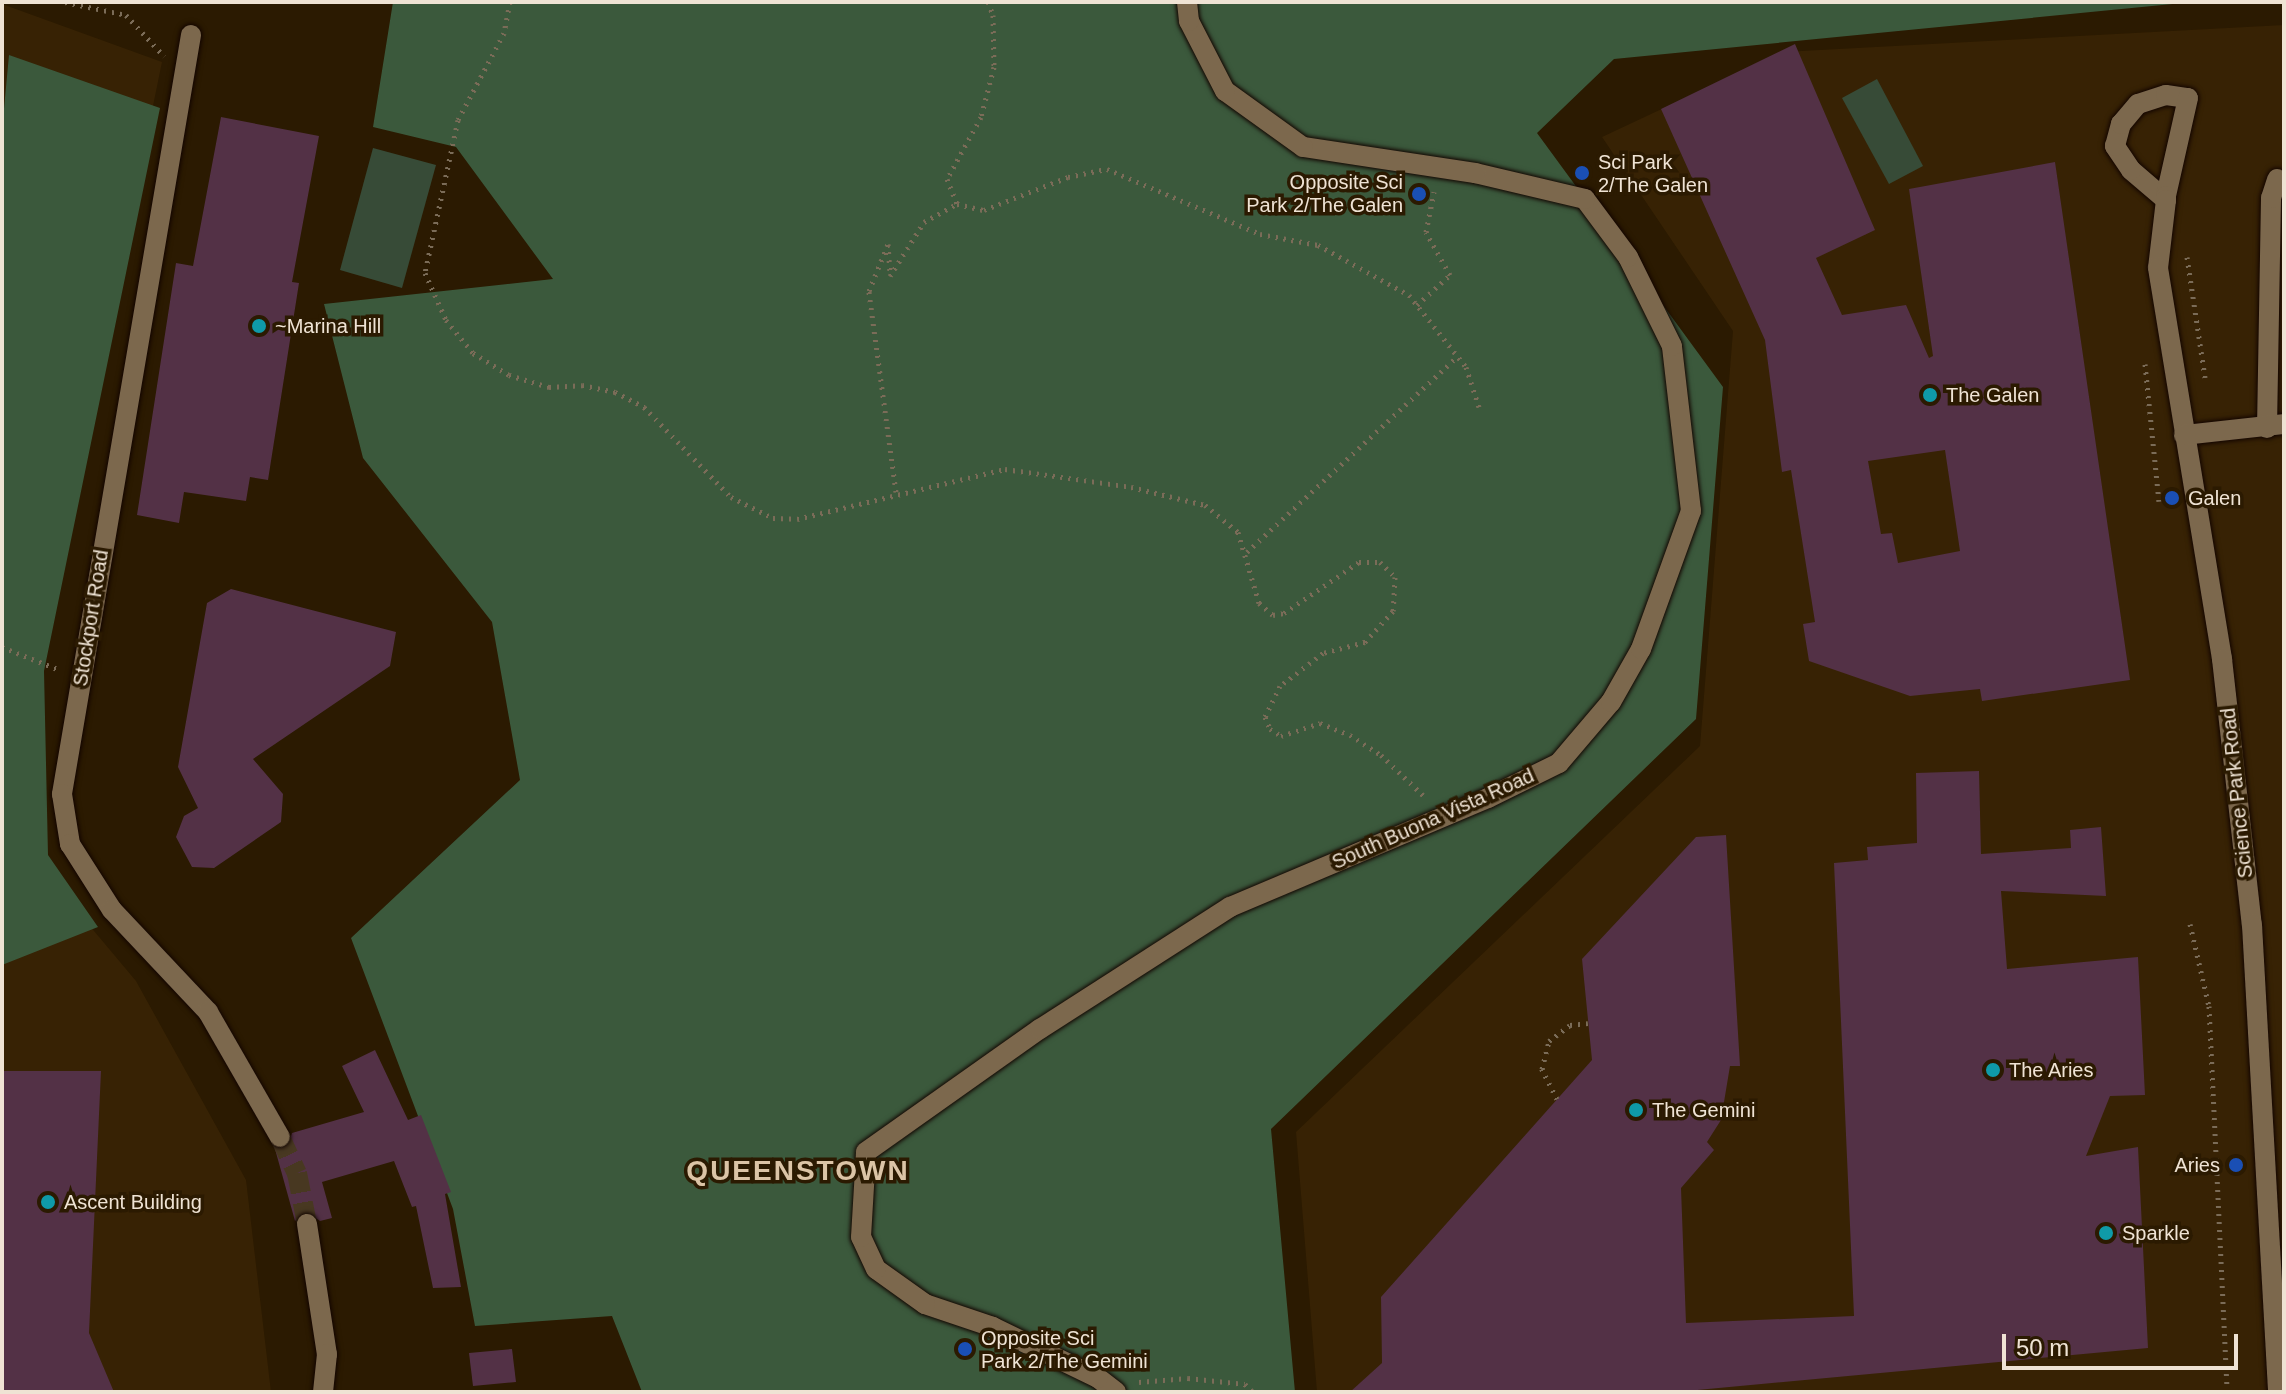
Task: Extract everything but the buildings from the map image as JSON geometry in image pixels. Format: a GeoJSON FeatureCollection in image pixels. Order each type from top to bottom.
{"type":"FeatureCollection","features":[{"type":"Feature","properties":{"kind":"street","name":"South Buona Vista Road"},"geometry":{"type":"LineString","coordinates":[[1121,1387],[993,1327],[925,1304],[876,1269],[861,1237],[866,1152],[1040,1029],[1230,907],[1559,763],[1611,702],[1641,649],[1691,511],[1672,346],[1628,257],[1585,199],[1475,173],[1303,147],[1225,91],[1189,21],[1187,2]]}},
{"type":"Feature","properties":{"kind":"street","name":"Stockport Road"},"geometry":{"type":"LineString","coordinates":[[191,35],[62,794],[70,844],[112,910],[208,1012],[280,1137]]}},
{"type":"Feature","properties":{"kind":"street","name":"Science Park Road"},"geometry":{"type":"LineString","coordinates":[[2166,200],[2131,170],[2115,146],[2121,124],[2138,104],[2166,95],[2188,98],[2166,200],[2158,268],[2226,691],[2252,925],[2281,1392]]}},
{"type":"Feature","properties":{"kind":"street"},"geometry":{"type":"LineString","coordinates":[[2184,435],[2275,426],[2271,198],[2277,179]]}},
{"type":"Feature","properties":{"kind":"street"},"geometry":{"type":"LineString","coordinates":[[307,1224],[327,1354],[323,1392]]}},
{"type":"Feature","properties":{"kind":"path"},"geometry":{"type":"LineString","coordinates":[[65,2],[126,15],[156,52]]}},
{"type":"Feature","properties":{"kind":"path"},"geometry":{"type":"LineString","coordinates":[[510,2],[504,33],[458,120],[429,235],[425,273],[446,320],[473,353],[509,375],[549,387],[582,385],[615,392],[644,407],[731,497],[750,511],[797,519],[896,492],[1005,469],[1131,487],[1215,510],[1238,532],[1247,552],[1259,603],[1273,615],[1284,613],[1359,562],[1389,567],[1398,588],[1393,611],[1365,642],[1323,653],[1280,686],[1265,717],[1270,729],[1281,736],[1320,723],[1350,735],[1400,770],[1436,809]]}},
{"type":"Feature","properties":{"kind":"path"},"geometry":{"type":"LineString","coordinates":[[957,204],[947,179],[981,117],[994,67],[993,15],[988,2]]}},
{"type":"Feature","properties":{"kind":"path"},"geometry":{"type":"LineString","coordinates":[[896,492],[869,291],[888,244],[890,276],[924,222],[957,204],[984,210],[1068,177],[1107,169],[1260,234],[1318,245],[1394,284],[1417,305],[1457,357],[1479,407]]}},
{"type":"Feature","properties":{"kind":"path"},"geometry":{"type":"LineString","coordinates":[[1417,305],[1450,275],[1426,232],[1435,184]]}},
{"type":"Feature","properties":{"kind":"path"},"geometry":{"type":"LineString","coordinates":[[2186,248],[2206,386]]}},
{"type":"Feature","properties":{"kind":"path"},"geometry":{"type":"LineString","coordinates":[[1247,552],[1457,357]]}},
{"type":"Feature","properties":{"kind":"path"},"geometry":{"type":"LineString","coordinates":[[2,647],[25,660],[82,676]]}},
{"type":"Feature","properties":{"kind":"path"},"geometry":{"type":"LineString","coordinates":[[2190,924],[2209,1006],[2227,1392]]}},
{"type":"Feature","properties":{"kind":"path"},"geometry":{"type":"LineString","coordinates":[[1557,1099],[1542,1069],[1549,1041],[1570,1025],[1588,1023]]}},
{"type":"Feature","properties":{"kind":"path"},"geometry":{"type":"LineString","coordinates":[[1121,1387],[1188,1378],[1245,1384],[1253,1392]]}},
{"type":"Feature","properties":{"kind":"shaded area"},"geometry":{"type":"Polygon","coordinates":[[[2,4],[162,62],[22,745],[37,863],[136,981],[246,1180],[271,1392],[2,1392],[2,4]]]}},
{"type":"Feature","properties":{"kind":"shaded area"},"geometry":{"type":"Polygon","coordinates":[[[2284,25],[2284,1392],[1317,1392],[1296,1132],[1700,746],[1733,331],[1602,137],[1783,52],[2284,25]]]}},
{"type":"Feature","properties":{"kind":"green space"},"geometry":{"type":"Polygon","coordinates":[[[393,2],[2193,2],[1614,59],[1537,133],[1723,387],[1696,719],[1271,1129],[1295,1392],[642,1392],[612,1316],[475,1326],[453,1209],[351,938],[520,780],[492,622],[363,458],[324,304],[553,279],[456,147],[373,127],[393,2]]]}},
{"type":"Feature","properties":{"kind":"green space"},"geometry":{"type":"Polygon","coordinates":[[[9,55],[160,108],[44,671],[48,855],[98,927],[2,965],[2,130],[9,55]]]}},
{"type":"Feature","properties":{"kind":"green space"},"geometry":{"type":"Polygon","coordinates":[[[1877,79],[1923,166],[1889,184],[1842,98],[1877,79]]]}},
{"type":"Feature","properties":{"kind":"green space"},"geometry":{"type":"Polygon","coordinates":[[[373,148],[436,165],[402,288],[340,270],[373,148]]]}},
{"type":"Feature","properties":{"kind":"tunnel"},"geometry":{"type":"LineString","coordinates":[[280,1137],[297,1173],[307,1224]]}},
{"type":"Feature","properties":{"kind":"place","name":"Sci Park 2/The Galen"},"geometry":{"type":"Point","coordinates":[1582,173]}},
{"type":"Feature","properties":{"kind":"place","name":"Opposite Sci Park 2/The Galen"},"geometry":{"type":"Point","coordinates":[1419,194]}},
{"type":"Feature","properties":{"kind":"place","name":"~Marina Hill"},"geometry":{"type":"Point","coordinates":[259,326]}},
{"type":"Feature","properties":{"kind":"place","name":"The Galen"},"geometry":{"type":"Point","coordinates":[1930,395]}},
{"type":"Feature","properties":{"kind":"place","name":"Galen"},"geometry":{"type":"Point","coordinates":[2172,498]}},
{"type":"Feature","properties":{"kind":"place","name":"The Aries"},"geometry":{"type":"Point","coordinates":[1993,1070]}},
{"type":"Feature","properties":{"kind":"place","name":"The Gemini"},"geometry":{"type":"Point","coordinates":[1636,1110]}},
{"type":"Feature","properties":{"kind":"place","name":"Aries"},"geometry":{"type":"Point","coordinates":[2236,1165]}},
{"type":"Feature","properties":{"kind":"place","name":"Ascent Building"},"geometry":{"type":"Point","coordinates":[48,1202]}},
{"type":"Feature","properties":{"kind":"place","name":"Sparkle"},"geometry":{"type":"Point","coordinates":[2106,1233]}},
{"type":"Feature","properties":{"kind":"place","name":"Opposite Sci Park 2/The Gemini"},"geometry":{"type":"Point","coordinates":[965,1349]}},
{"type":"Feature","properties":{"kind":"district","name":"QUEENSTOWN"},"geometry":{"type":"Point","coordinates":[798,1171]}}]}
